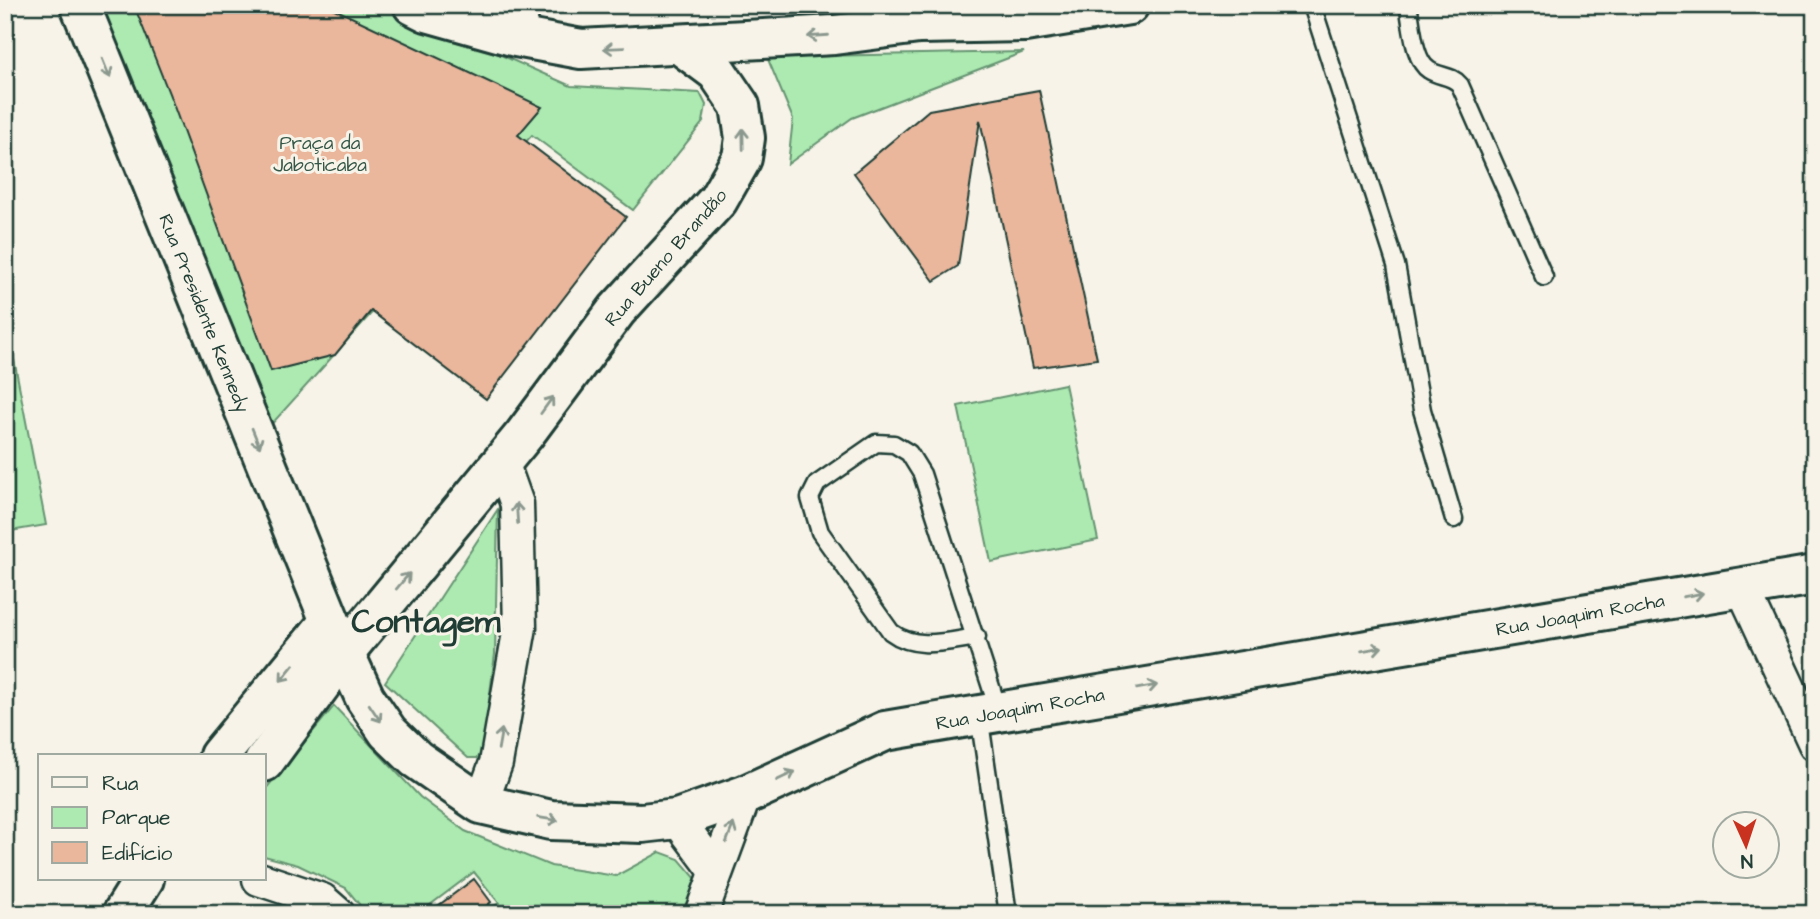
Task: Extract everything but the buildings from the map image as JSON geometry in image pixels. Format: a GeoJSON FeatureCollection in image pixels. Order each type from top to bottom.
{"type":"FeatureCollection","features":[{"type":"Feature","properties":{"kind":"main road","name":"Rua Presidente Kennedy"},"geometry":{"type":"LineString","coordinates":[[80,5],[337,637]]}},
{"type":"Feature","properties":{"kind":"main road"},"geometry":{"type":"LineString","coordinates":[[413,5],[427,12],[520,21],[581,49],[682,46],[863,18],[919,24],[1025,22],[1129,5]]}},
{"type":"Feature","properties":{"kind":"main road","name":"Rua Bueno Brandão"},"geometry":{"type":"LineString","coordinates":[[221,754],[337,637],[502,462],[617,310],[718,200],[742,158],[745,138],[740,106],[717,72],[682,46]]}},
{"type":"Feature","properties":{"kind":"main road","name":"Rua Joaquim Rocha"},"geometry":{"type":"LineString","coordinates":[[337,637],[365,698],[388,732],[416,759],[481,804],[551,820],[642,823],[677,819],[745,795],[885,731],[1815,575]]}},
{"type":"Feature","properties":{"kind":"main road","name":"Rua Bueno Brandão"},"geometry":{"type":"LineString","coordinates":[[266,759],[337,637]]}},
{"type":"Feature","properties":{"kind":"main road"},"geometry":{"type":"LineString","coordinates":[[122,914],[143,880]]}},
{"type":"Feature","properties":{"kind":"street"},"geometry":{"type":"LineString","coordinates":[[481,804],[496,763],[520,627],[517,504],[502,462]]}},
{"type":"Feature","properties":{"kind":"street"},"geometry":{"type":"LineString","coordinates":[[1742,587],[1815,744]]}},
{"type":"Feature","properties":{"kind":"street"},"geometry":{"type":"LineString","coordinates":[[701,914],[745,795]]}},
{"type":"Feature","properties":{"kind":"street"},"geometry":{"type":"LineString","coordinates":[[677,819],[716,871]]}},
{"type":"Feature","properties":{"kind":"street"},"geometry":{"type":"LineString","coordinates":[[262,880],[323,900],[338,914]]}},
{"type":"Feature","properties":{"kind":"lane"},"geometry":{"type":"LineString","coordinates":[[1312,5],[1396,265],[1422,410],[1454,519]]}},
{"type":"Feature","properties":{"kind":"lane"},"geometry":{"type":"LineString","coordinates":[[1408,5],[1421,62],[1428,70],[1456,80],[1460,85],[1544,277]]}},
{"type":"Feature","properties":{"kind":"lane"},"geometry":{"type":"LineString","coordinates":[[977,637],[921,644],[902,640],[891,632],[820,532],[810,498],[817,484],[876,443],[894,444],[909,453],[922,474],[977,637],[989,713],[1008,914]]}},
{"type":"Feature","properties":{"kind":"green space","name":"Praça da Jaboticaba"},"geometry":{"type":"Polygon","coordinates":[[[101,5],[388,5],[571,86],[700,93],[706,105],[703,122],[633,210],[532,135],[270,426],[101,5]]]}},
{"type":"Feature","properties":{"kind":"green space"},"geometry":{"type":"Polygon","coordinates":[[[1024,52],[852,118],[788,164],[793,119],[767,57],[1024,52]]]}},
{"type":"Feature","properties":{"kind":"green space"},"geometry":{"type":"Polygon","coordinates":[[[13,354],[46,525],[5,532],[5,356],[13,354]]]}},
{"type":"Feature","properties":{"kind":"green space"},"geometry":{"type":"Polygon","coordinates":[[[1065,384],[1098,540],[991,562],[958,406],[1065,384]]]}},
{"type":"Feature","properties":{"kind":"green space"},"geometry":{"type":"Polygon","coordinates":[[[498,509],[495,654],[483,749],[478,758],[468,758],[385,682],[498,509]]]}},
{"type":"Feature","properties":{"kind":"green space"},"geometry":{"type":"Polygon","coordinates":[[[334,706],[420,797],[465,831],[551,866],[616,876],[660,852],[679,859],[697,880],[686,914],[487,914],[485,911],[499,903],[474,872],[418,914],[367,914],[346,888],[298,865],[266,857],[266,789],[334,706]]]}},
{"type":"Feature","properties":{"kind":"district","name":"Contagem"},"geometry":{"type":"Point","coordinates":[426,620]}}]}
